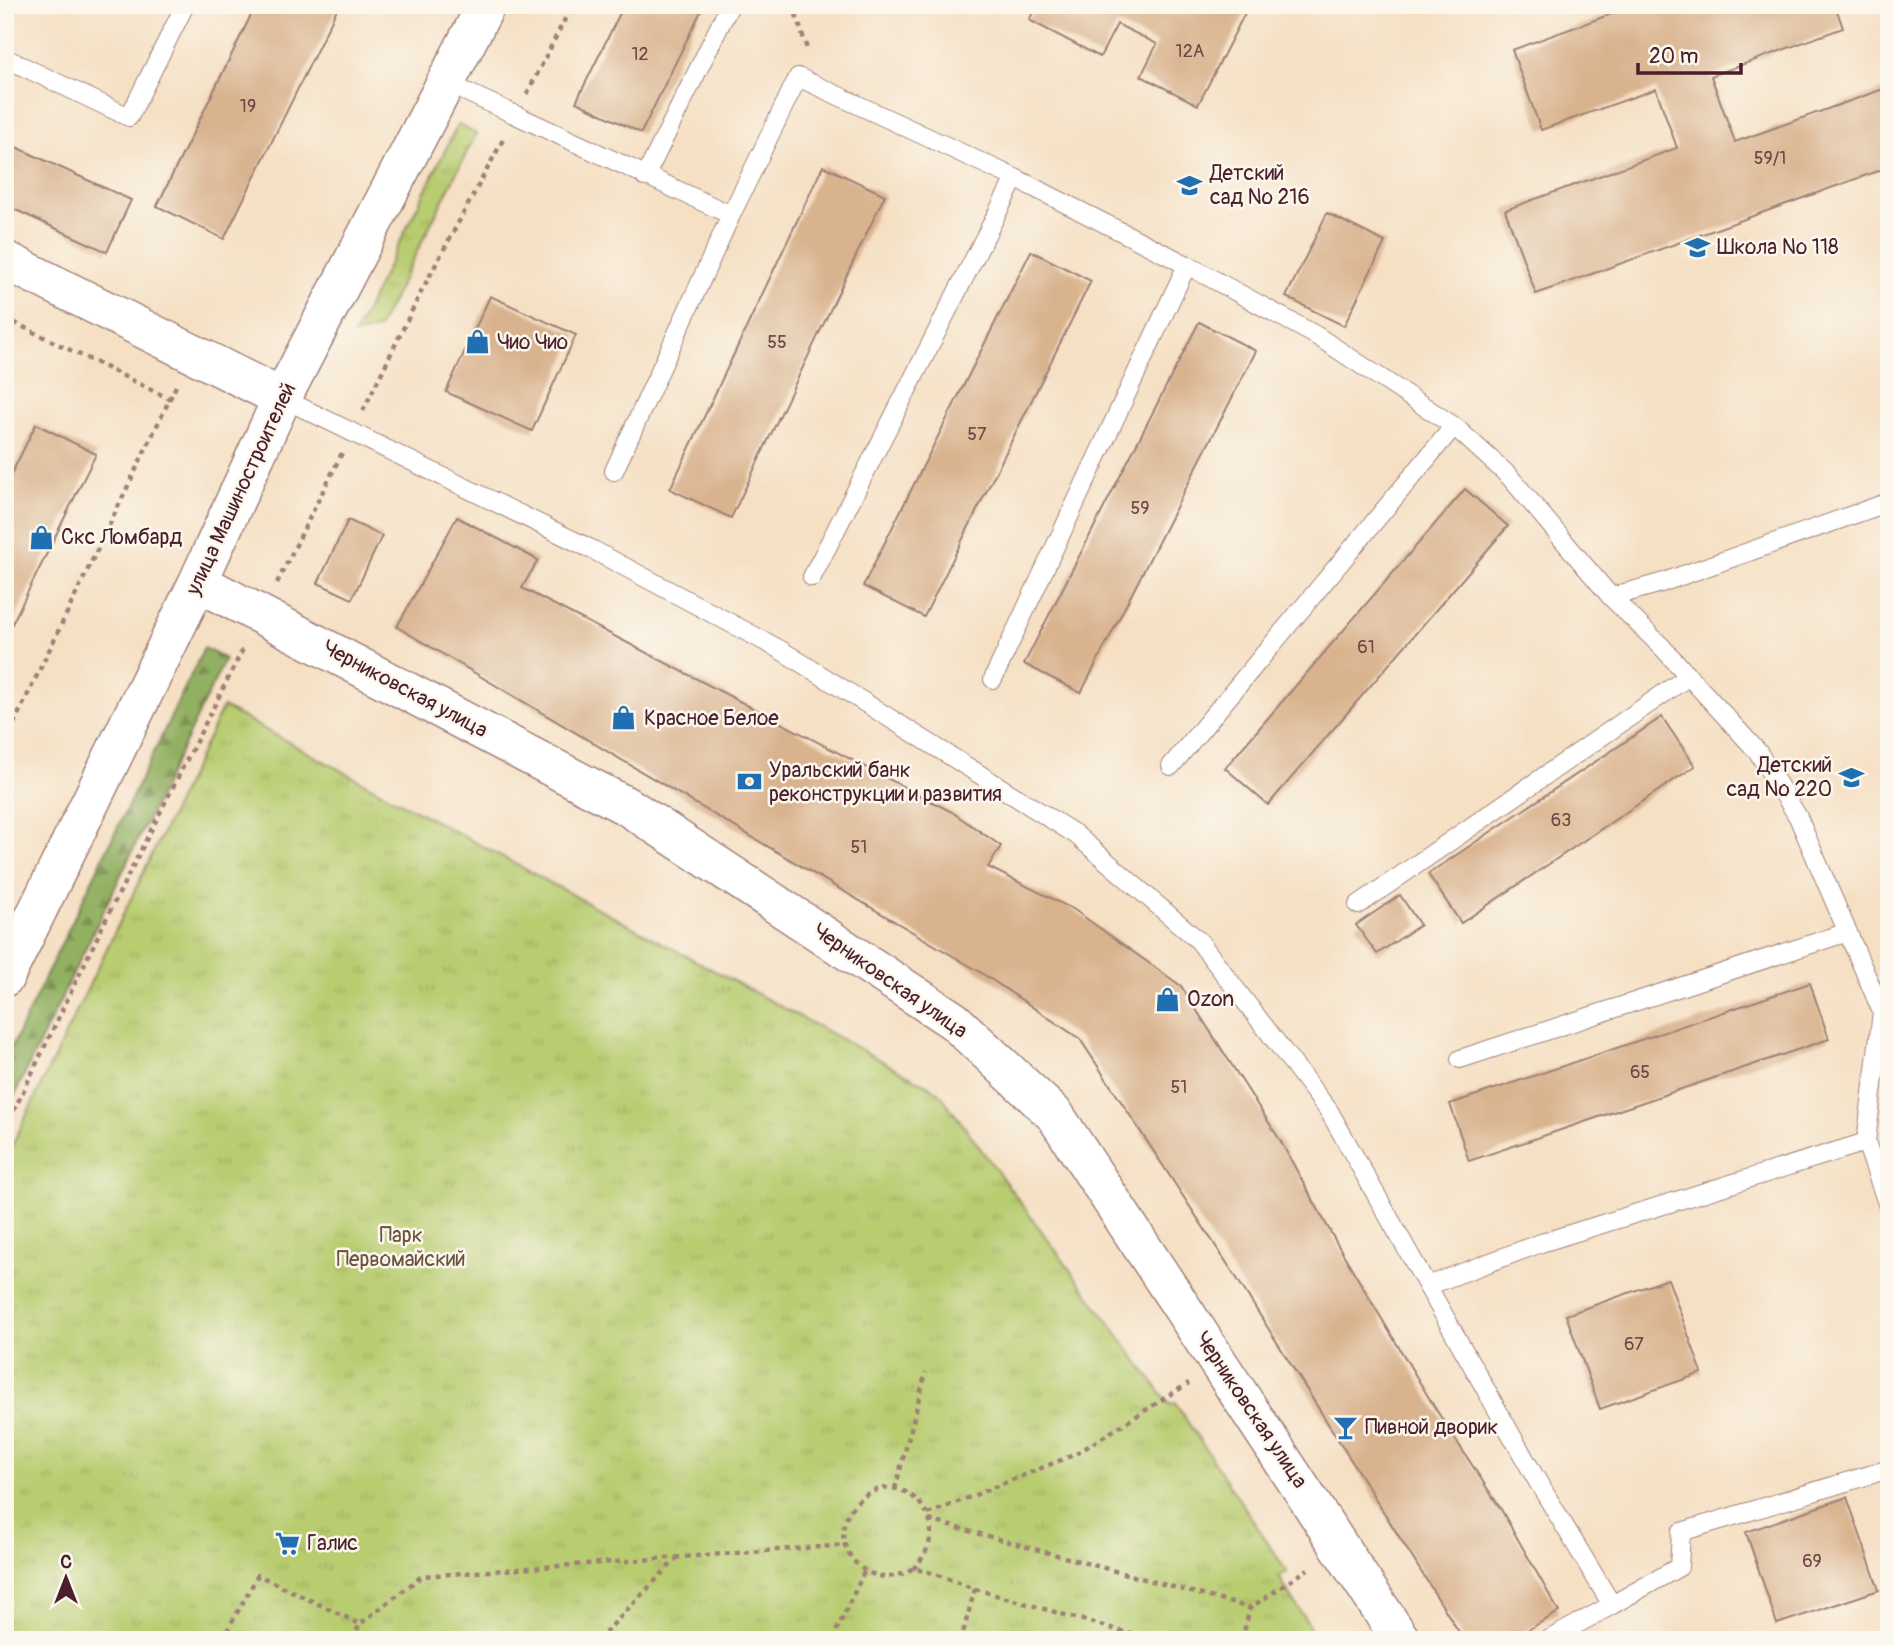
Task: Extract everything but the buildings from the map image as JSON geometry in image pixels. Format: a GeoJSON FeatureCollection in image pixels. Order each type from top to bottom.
{"type":"FeatureCollection","features":[{"type":"Feature","properties":{"kind":"street","name":"улица Машиностроителей"},"geometry":{"type":"LineString","coordinates":[[5,977],[198,582],[282,398],[486,5]]}},
{"type":"Feature","properties":{"kind":"street"},"geometry":{"type":"LineString","coordinates":[[5,260],[282,398]]}},
{"type":"Feature","properties":{"kind":"street","name":"Черниковская улица"},"geometry":{"type":"LineString","coordinates":[[198,582],[262,613],[630,808],[954,1021],[1055,1115],[1401,1640]]}},
{"type":"Feature","properties":{"kind":"lane"},"geometry":{"type":"LineString","coordinates":[[5,58],[129,117],[185,5]]}},
{"type":"Feature","properties":{"kind":"lane"},"geometry":{"type":"LineString","coordinates":[[645,177],[730,5]]}},
{"type":"Feature","properties":{"kind":"lane"},"geometry":{"type":"LineString","coordinates":[[614,471],[731,215],[799,77],[1015,178],[1187,265],[1317,335],[1454,426],[1509,476],[1611,597],[1689,676],[1758,752],[1798,817],[1885,1012],[1866,1142],[1889,1209]]}},
{"type":"Feature","properties":{"kind":"lane"},"geometry":{"type":"LineString","coordinates":[[447,83],[731,215]]}},
{"type":"Feature","properties":{"kind":"lane"},"geometry":{"type":"LineString","coordinates":[[812,577],[1015,178]]}},
{"type":"Feature","properties":{"kind":"lane"},"geometry":{"type":"LineString","coordinates":[[993,679],[1187,265]]}},
{"type":"Feature","properties":{"kind":"lane"},"geometry":{"type":"LineString","coordinates":[[282,398],[593,550],[779,649],[1075,834],[1199,941],[1329,1111],[1535,1477],[1612,1605]]}},
{"type":"Feature","properties":{"kind":"lane"},"geometry":{"type":"LineString","coordinates":[[1171,766],[1454,426]]}},
{"type":"Feature","properties":{"kind":"lane"},"geometry":{"type":"LineString","coordinates":[[1611,597],[1661,583],[1889,502]]}},
{"type":"Feature","properties":{"kind":"lane"},"geometry":{"type":"LineString","coordinates":[[1358,905],[1689,676]]}},
{"type":"Feature","properties":{"kind":"lane"},"geometry":{"type":"LineString","coordinates":[[1460,1059],[1848,932]]}},
{"type":"Feature","properties":{"kind":"lane"},"geometry":{"type":"LineString","coordinates":[[1427,1286],[1541,1243],[1866,1142]]}},
{"type":"Feature","properties":{"kind":"lane"},"geometry":{"type":"LineString","coordinates":[[1548,1640],[1679,1567],[1681,1532],[1889,1469]]}},
{"type":"Feature","properties":{"kind":"path"},"geometry":{"type":"LineString","coordinates":[[5,1129],[107,917],[421,292],[572,5]]}},
{"type":"Feature","properties":{"kind":"path"},"geometry":{"type":"LineString","coordinates":[[793,5],[818,86]]}},
{"type":"Feature","properties":{"kind":"path"},"geometry":{"type":"LineString","coordinates":[[5,318],[170,399]]}},
{"type":"Feature","properties":{"kind":"path"},"geometry":{"type":"LineString","coordinates":[[5,742],[191,353]]}},
{"type":"Feature","properties":{"kind":"path"},"geometry":{"type":"LineString","coordinates":[[895,1489],[926,1372]]}},
{"type":"Feature","properties":{"kind":"path"},"geometry":{"type":"LineString","coordinates":[[929,1517],[1076,1454],[1193,1381]]}},
{"type":"Feature","properties":{"kind":"path"},"geometry":{"type":"LineString","coordinates":[[929,1517],[930,1544],[924,1558],[913,1569],[884,1577],[856,1564],[846,1545],[844,1524],[857,1500],[881,1489],[895,1489],[913,1497],[929,1517],[1250,1608]]}},
{"type":"Feature","properties":{"kind":"path"},"geometry":{"type":"LineString","coordinates":[[352,1640],[360,1624],[422,1576],[846,1545]]}},
{"type":"Feature","properties":{"kind":"path"},"geometry":{"type":"LineString","coordinates":[[598,1640],[677,1557]]}},
{"type":"Feature","properties":{"kind":"path"},"geometry":{"type":"LineString","coordinates":[[1242,1640],[1250,1608],[1308,1569],[1301,1557]]}},
{"type":"Feature","properties":{"kind":"path"},"geometry":{"type":"LineString","coordinates":[[913,1569],[1152,1640]]}},
{"type":"Feature","properties":{"kind":"path"},"geometry":{"type":"LineString","coordinates":[[832,1640],[865,1570]]}},
{"type":"Feature","properties":{"kind":"path"},"geometry":{"type":"LineString","coordinates":[[222,1640],[258,1574],[360,1624]]}},
{"type":"Feature","properties":{"kind":"path"},"geometry":{"type":"LineString","coordinates":[[961,1640],[975,1589]]}},
{"type":"Feature","properties":{"kind":"green space"},"geometry":{"type":"Polygon","coordinates":[[[458,124],[476,134],[378,329],[354,335],[458,124]]]}},
{"type":"Feature","properties":{"kind":"green space"},"geometry":{"type":"Polygon","coordinates":[[[204,648],[225,659],[5,1115],[5,1061],[204,648]]]}},
{"type":"Feature","properties":{"kind":"green space","name":"Парк Первомайский"},"geometry":{"type":"Polygon","coordinates":[[[223,707],[938,1091],[1170,1405],[1175,1403],[1287,1572],[1279,1577],[1318,1640],[5,1640],[5,1160],[223,707]]]}},
{"type":"Feature","properties":{"kind":"place","name":"Детский сад № 216"},"geometry":{"type":"Point","coordinates":[1190,185]}},
{"type":"Feature","properties":{"kind":"place","name":"Школа № 118"},"geometry":{"type":"Point","coordinates":[1697,247]}},
{"type":"Feature","properties":{"kind":"place","name":"Чио Чио"},"geometry":{"type":"Point","coordinates":[477,342]}},
{"type":"Feature","properties":{"kind":"place","name":"Скс Ломбард"},"geometry":{"type":"Point","coordinates":[41,537]}},
{"type":"Feature","properties":{"kind":"place","name":"Красное Белое"},"geometry":{"type":"Point","coordinates":[624,718]}},
{"type":"Feature","properties":{"kind":"place","name":"Детский сад № 220"},"geometry":{"type":"Point","coordinates":[1852,777]}},
{"type":"Feature","properties":{"kind":"place","name":"Уральский банк реконструкции и развития"},"geometry":{"type":"Point","coordinates":[749,782]}},
{"type":"Feature","properties":{"kind":"place","name":"Ozon"},"geometry":{"type":"Point","coordinates":[1167,999]}},
{"type":"Feature","properties":{"kind":"place","name":"Пивной дворик"},"geometry":{"type":"Point","coordinates":[1345,1427]}},
{"type":"Feature","properties":{"kind":"place","name":"Галис"},"geometry":{"type":"Point","coordinates":[287,1543]}}]}
